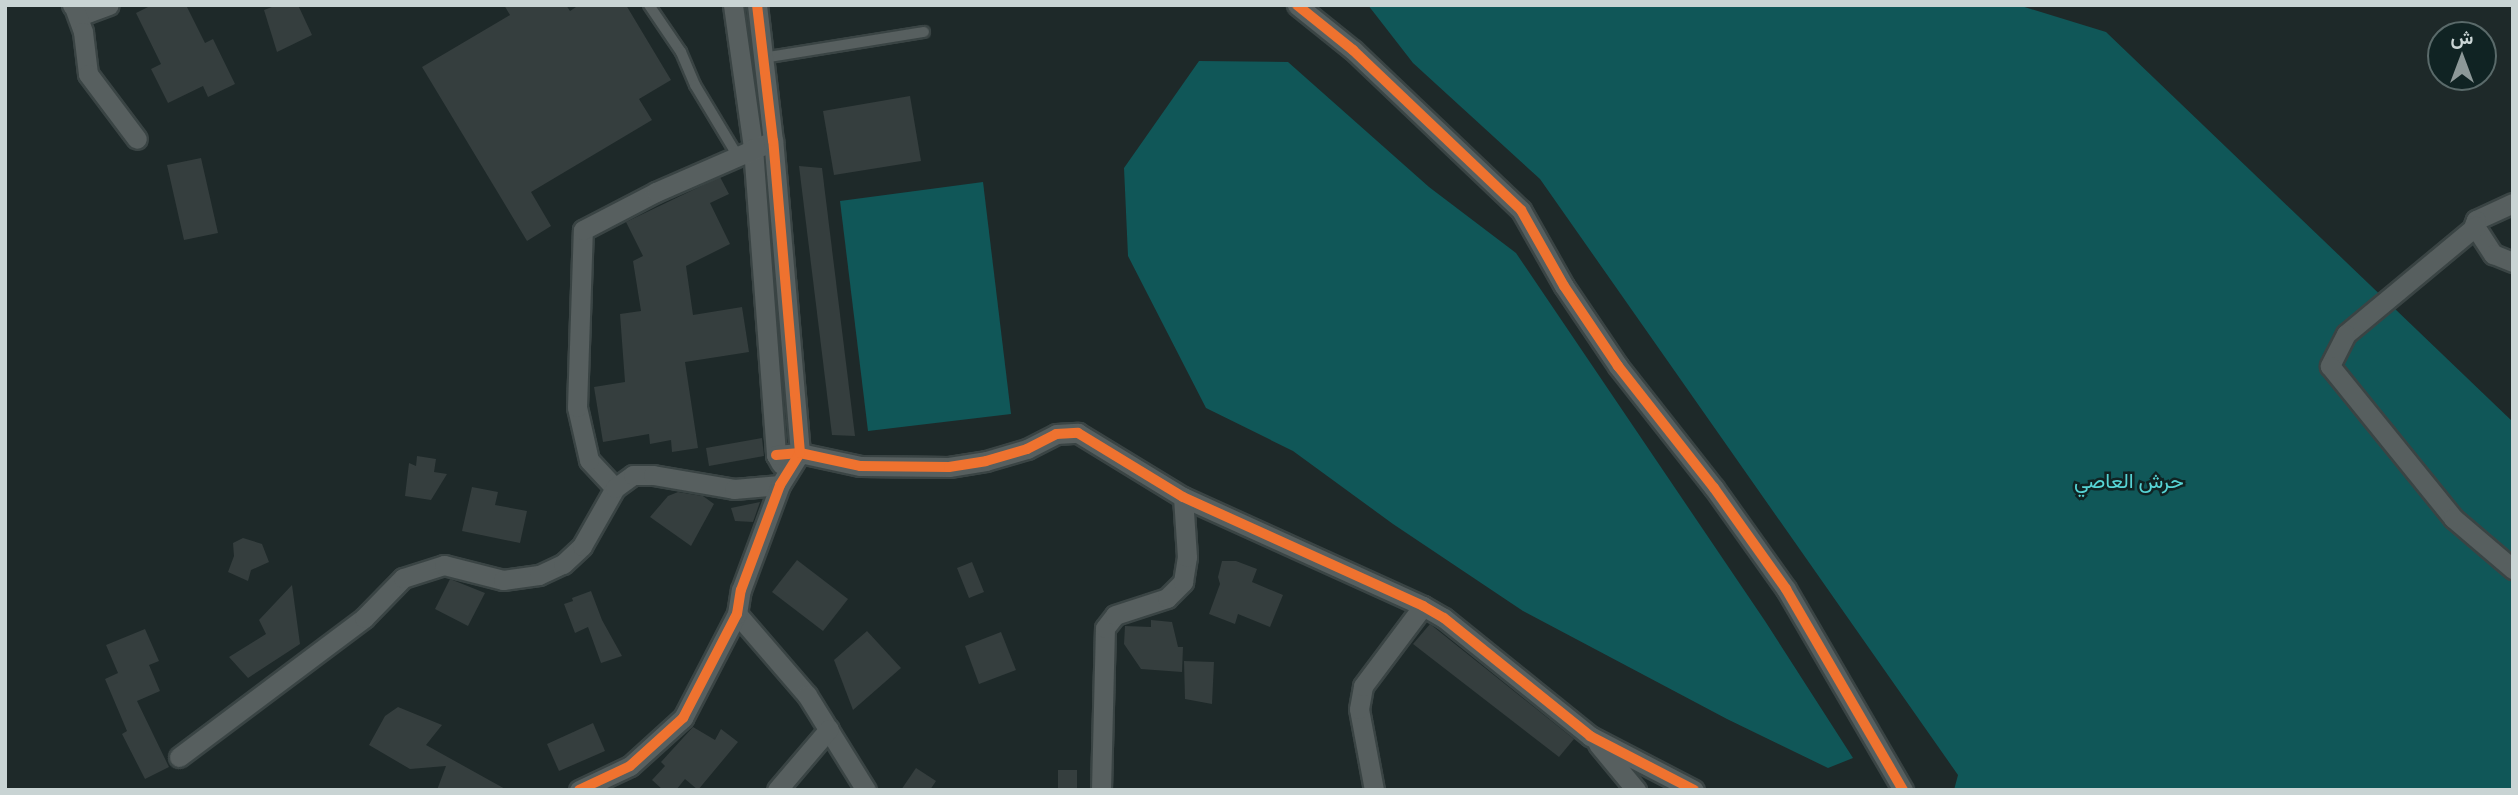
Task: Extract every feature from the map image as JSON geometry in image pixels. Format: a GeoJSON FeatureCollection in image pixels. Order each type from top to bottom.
{"type":"FeatureCollection","features":[{"type":"Feature","properties":{"kind":"street"},"geometry":{"type":"LineString","coordinates":[[73,6],[87,13],[109,5]]}},
{"type":"Feature","properties":{"kind":"street"},"geometry":{"type":"LineString","coordinates":[[733,5],[745,151],[766,319],[776,455],[783,480]]}},
{"type":"Feature","properties":{"kind":"street"},"geometry":{"type":"LineString","coordinates":[[579,790],[630,766],[683,718],[737,614],[741,590],[783,480],[800,453],[790,315],[757,5]]}},
{"type":"Feature","properties":{"kind":"street"},"geometry":{"type":"LineString","coordinates":[[1297,5],[1353,50],[1521,210],[1564,286],[1618,366],[1714,488],[1786,589],[1903,790]]}},
{"type":"Feature","properties":{"kind":"street"},"geometry":{"type":"LineString","coordinates":[[73,6],[83,32],[88,74],[137,139]]}},
{"type":"Feature","properties":{"kind":"street"},"geometry":{"type":"LineString","coordinates":[[615,488],[589,460],[577,407],[583,230],[656,192],[773,141]]}},
{"type":"Feature","properties":{"kind":"street"},"geometry":{"type":"LineString","coordinates":[[2513,203],[2476,220],[2476,226],[2493,254],[2513,262]]}},
{"type":"Feature","properties":{"kind":"street"},"geometry":{"type":"LineString","coordinates":[[2476,226],[2346,334],[2330,366],[2362,409],[2453,518],[2513,569]]}},
{"type":"Feature","properties":{"kind":"street"},"geometry":{"type":"LineString","coordinates":[[766,319],[790,315]]}},
{"type":"Feature","properties":{"kind":"street"},"geometry":{"type":"LineString","coordinates":[[776,455],[800,453],[860,467],[948,467],[986,461],[1027,449],[1056,435],[1078,433],[1183,497],[1444,618],[1590,736],[1636,790]]}},
{"type":"Feature","properties":{"kind":"street"},"geometry":{"type":"LineString","coordinates":[[179,757],[364,618],[403,578],[444,565],[503,579],[539,575],[563,564],[582,546],[615,488],[633,475],[653,475],[734,489],[783,480]]}},
{"type":"Feature","properties":{"kind":"street"},"geometry":{"type":"LineString","coordinates":[[1101,790],[1105,628],[1115,615],[1167,597],[1183,582],[1187,557],[1183,497]]}},
{"type":"Feature","properties":{"kind":"street"},"geometry":{"type":"LineString","coordinates":[[1374,790],[1359,709],[1363,686],[1423,606]]}},
{"type":"Feature","properties":{"kind":"street"},"geometry":{"type":"LineString","coordinates":[[737,614],[807,695],[866,790]]}},
{"type":"Feature","properties":{"kind":"street"},"geometry":{"type":"LineString","coordinates":[[777,790],[829,729]]}},
{"type":"Feature","properties":{"kind":"street"},"geometry":{"type":"LineString","coordinates":[[1590,736],[1694,790]]}},
{"type":"Feature","properties":{"kind":"lane"},"geometry":{"type":"LineString","coordinates":[[649,5],[681,52],[695,85],[745,151]]}},
{"type":"Feature","properties":{"kind":"lane"},"geometry":{"type":"LineString","coordinates":[[763,58],[924,32]]}},
{"type":"Feature","properties":{"kind":"green space","name":"حرش العاصي"},"geometry":{"type":"Polygon","coordinates":[[[1368,5],[2018,5],[2106,32],[2513,422],[2513,790],[1954,790],[1958,775],[1540,179],[1413,63],[1368,5]]]}},
{"type":"Feature","properties":{"kind":"green space"},"geometry":{"type":"Polygon","coordinates":[[[1199,61],[1288,62],[1429,187],[1516,253],[1765,621],[1853,758],[1828,768],[1727,719],[1523,611],[1393,524],[1293,451],[1206,408],[1128,256],[1124,168],[1199,61]]]}},
{"type":"Feature","properties":{"kind":"green space"},"geometry":{"type":"Polygon","coordinates":[[[983,182],[1011,414],[868,431],[840,201],[983,182]]]}},
{"type":"Feature","properties":{"kind":"building"},"geometry":{"type":"Polygon","coordinates":[[[152,5],[186,5],[205,43],[213,39],[235,84],[208,97],[203,86],[168,103],[151,69],[161,64],[136,13],[152,5]]]}},
{"type":"Feature","properties":{"kind":"building"},"geometry":{"type":"Polygon","coordinates":[[[277,5],[298,5],[312,35],[277,52],[264,10],[277,5]]]}},
{"type":"Feature","properties":{"kind":"building"},"geometry":{"type":"Polygon","coordinates":[[[504,5],[566,5],[570,11],[579,5],[626,5],[671,80],[639,99],[652,120],[531,192],[551,226],[527,241],[422,67],[510,15],[504,5]]]}},
{"type":"Feature","properties":{"kind":"building"},"geometry":{"type":"Polygon","coordinates":[[[910,96],[921,161],[834,175],[823,111],[910,96]]]}},
{"type":"Feature","properties":{"kind":"building"},"geometry":{"type":"Polygon","coordinates":[[[201,158],[218,233],[184,240],[167,165],[201,158]]]}},
{"type":"Feature","properties":{"kind":"building"},"geometry":{"type":"Polygon","coordinates":[[[799,166],[822,168],[855,436],[832,435],[799,166]]]}},
{"type":"Feature","properties":{"kind":"building"},"geometry":{"type":"Polygon","coordinates":[[[720,177],[729,194],[710,203],[730,244],[686,266],[693,315],[742,307],[749,352],[685,362],[698,448],[672,452],[671,440],[650,444],[649,434],[603,442],[594,387],[625,382],[620,314],[641,311],[633,261],[643,256],[626,222],[720,177]]]}},
{"type":"Feature","properties":{"kind":"building"},"geometry":{"type":"Polygon","coordinates":[[[762,438],[764,456],[709,466],[706,448],[762,438]]]}},
{"type":"Feature","properties":{"kind":"building"},"geometry":{"type":"Polygon","coordinates":[[[417,456],[436,459],[434,472],[447,474],[431,500],[405,496],[409,463],[416,466],[417,456]]]}},
{"type":"Feature","properties":{"kind":"building"},"geometry":{"type":"Polygon","coordinates":[[[472,487],[498,492],[495,505],[527,511],[520,543],[462,531],[472,487]]]}},
{"type":"Feature","properties":{"kind":"building"},"geometry":{"type":"Polygon","coordinates":[[[678,492],[703,496],[714,504],[691,546],[650,517],[668,496],[678,492]]]}},
{"type":"Feature","properties":{"kind":"building"},"geometry":{"type":"Polygon","coordinates":[[[760,502],[753,522],[735,521],[731,508],[760,502]]]}},
{"type":"Feature","properties":{"kind":"building"},"geometry":{"type":"Polygon","coordinates":[[[243,538],[262,544],[269,562],[251,570],[248,581],[228,572],[234,556],[233,543],[243,538]]]}},
{"type":"Feature","properties":{"kind":"building"},"geometry":{"type":"Polygon","coordinates":[[[797,560],[848,599],[823,631],[772,592],[797,560]]]}},
{"type":"Feature","properties":{"kind":"building"},"geometry":{"type":"Polygon","coordinates":[[[1222,561],[1236,561],[1257,569],[1252,582],[1283,595],[1270,627],[1238,614],[1235,624],[1209,614],[1220,584],[1218,577],[1222,561]]]}},
{"type":"Feature","properties":{"kind":"building"},"geometry":{"type":"Polygon","coordinates":[[[972,562],[984,592],[969,598],[957,568],[972,562]]]}},
{"type":"Feature","properties":{"kind":"building"},"geometry":{"type":"Polygon","coordinates":[[[450,579],[485,593],[468,626],[435,609],[450,579]]]}},
{"type":"Feature","properties":{"kind":"building"},"geometry":{"type":"Polygon","coordinates":[[[292,585],[300,644],[248,678],[229,657],[266,634],[259,620],[292,585]]]}},
{"type":"Feature","properties":{"kind":"building"},"geometry":{"type":"Polygon","coordinates":[[[591,591],[602,620],[622,656],[601,663],[588,627],[575,633],[564,604],[591,591]]]}},
{"type":"Feature","properties":{"kind":"building"},"geometry":{"type":"Polygon","coordinates":[[[1151,620],[1172,622],[1178,647],[1183,647],[1182,672],[1141,669],[1124,644],[1125,626],[1151,627],[1151,620]]]}},
{"type":"Feature","properties":{"kind":"building"},"geometry":{"type":"Polygon","coordinates":[[[1430,624],[1574,739],[1559,757],[1413,644],[1430,624]]]}},
{"type":"Feature","properties":{"kind":"building"},"geometry":{"type":"Polygon","coordinates":[[[145,629],[159,661],[149,665],[160,691],[137,701],[169,767],[145,779],[122,734],[127,731],[105,679],[118,673],[106,645],[145,629]]]}},
{"type":"Feature","properties":{"kind":"building"},"geometry":{"type":"Polygon","coordinates":[[[867,631],[901,668],[853,710],[834,660],[867,631]]]}},
{"type":"Feature","properties":{"kind":"building"},"geometry":{"type":"Polygon","coordinates":[[[1001,632],[1016,670],[979,684],[965,646],[1001,632]]]}},
{"type":"Feature","properties":{"kind":"building"},"geometry":{"type":"Polygon","coordinates":[[[1184,661],[1214,662],[1212,704],[1185,699],[1184,661]]]}},
{"type":"Feature","properties":{"kind":"building"},"geometry":{"type":"Polygon","coordinates":[[[398,707],[442,725],[426,745],[507,790],[437,790],[446,766],[410,769],[369,745],[385,716],[398,707]]]}},
{"type":"Feature","properties":{"kind":"building"},"geometry":{"type":"Polygon","coordinates":[[[593,723],[605,751],[559,771],[547,744],[593,723]]]}},
{"type":"Feature","properties":{"kind":"building"},"geometry":{"type":"Polygon","coordinates":[[[693,727],[715,740],[721,729],[738,742],[698,790],[685,779],[676,790],[663,790],[652,780],[665,766],[661,762],[693,727]]]}},
{"type":"Feature","properties":{"kind":"building"},"geometry":{"type":"Polygon","coordinates":[[[916,768],[936,781],[930,790],[901,790],[916,768]]]}},
{"type":"Feature","properties":{"kind":"building"},"geometry":{"type":"Polygon","coordinates":[[[1058,770],[1077,770],[1077,790],[1058,790],[1058,770]]]}},
{"type":"Feature","properties":{"kind":"cycle path"},"geometry":{"type":"LineString","coordinates":[[579,790],[630,766],[683,718],[737,614],[741,590],[780,485],[800,453],[773,141],[757,5]]}},
{"type":"Feature","properties":{"kind":"cycle path"},"geometry":{"type":"LineString","coordinates":[[1297,5],[1353,50],[1521,210],[1564,286],[1618,366],[1714,488],[1786,589],[1903,790]]}},
{"type":"Feature","properties":{"kind":"cycle path"},"geometry":{"type":"LineString","coordinates":[[776,455],[800,453],[860,466],[949,467],[986,461],[1027,449],[1056,434],[1078,433],[1183,497],[1444,618],[1590,736],[1694,790]]}}]}
